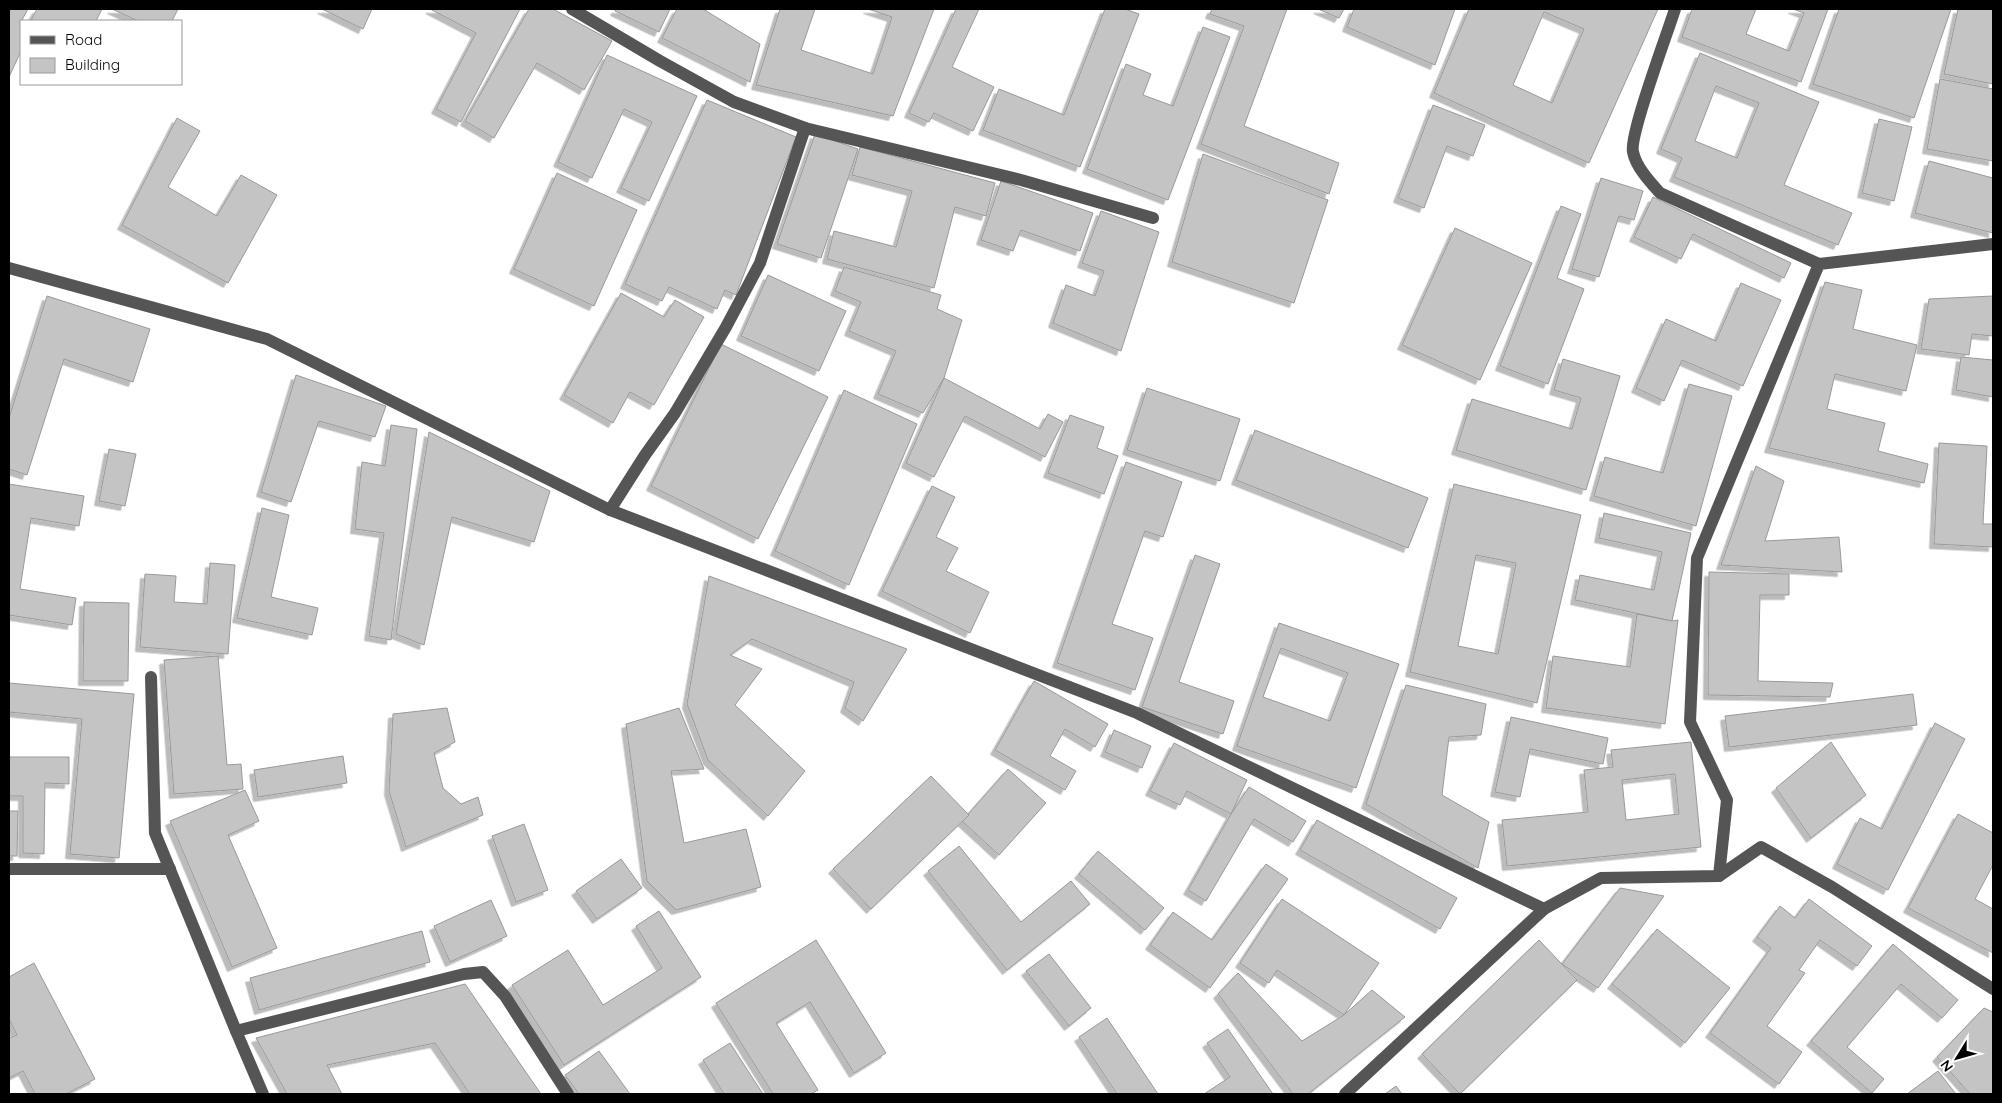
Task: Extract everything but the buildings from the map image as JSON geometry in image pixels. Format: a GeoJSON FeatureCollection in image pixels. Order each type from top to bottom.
{"type":"FeatureCollection","features":[{"type":"Feature","properties":{"kind":"street"},"geometry":{"type":"LineString","coordinates":[[572,9],[734,102],[805,128],[1021,180],[1153,218]]}},
{"type":"Feature","properties":{"kind":"street"},"geometry":{"type":"LineString","coordinates":[[1675,9],[1636,126],[1632,151],[1645,176],[1660,193],[1819,264],[1993,244]]}},
{"type":"Feature","properties":{"kind":"street"},"geometry":{"type":"LineString","coordinates":[[610,510],[644,455],[679,405],[726,327],[760,263],[805,128]]}},
{"type":"Feature","properties":{"kind":"street"},"geometry":{"type":"LineString","coordinates":[[1719,876],[1727,800],[1690,722],[1697,558],[1819,264]]}},
{"type":"Feature","properties":{"kind":"street"},"geometry":{"type":"LineString","coordinates":[[9,268],[267,339],[610,510],[1138,713],[1544,909]]}},
{"type":"Feature","properties":{"kind":"street"},"geometry":{"type":"LineString","coordinates":[[151,677],[155,834],[263,1094]]}},
{"type":"Feature","properties":{"kind":"street"},"geometry":{"type":"LineString","coordinates":[[1345,1094],[1544,909],[1601,878],[1719,876],[1761,847],[1832,887],[1993,989]]}},
{"type":"Feature","properties":{"kind":"street"},"geometry":{"type":"LineString","coordinates":[[9,869],[170,869]]}},
{"type":"Feature","properties":{"kind":"street"},"geometry":{"type":"LineString","coordinates":[[236,1031],[464,974],[483,972],[505,996],[568,1094]]}}]}
